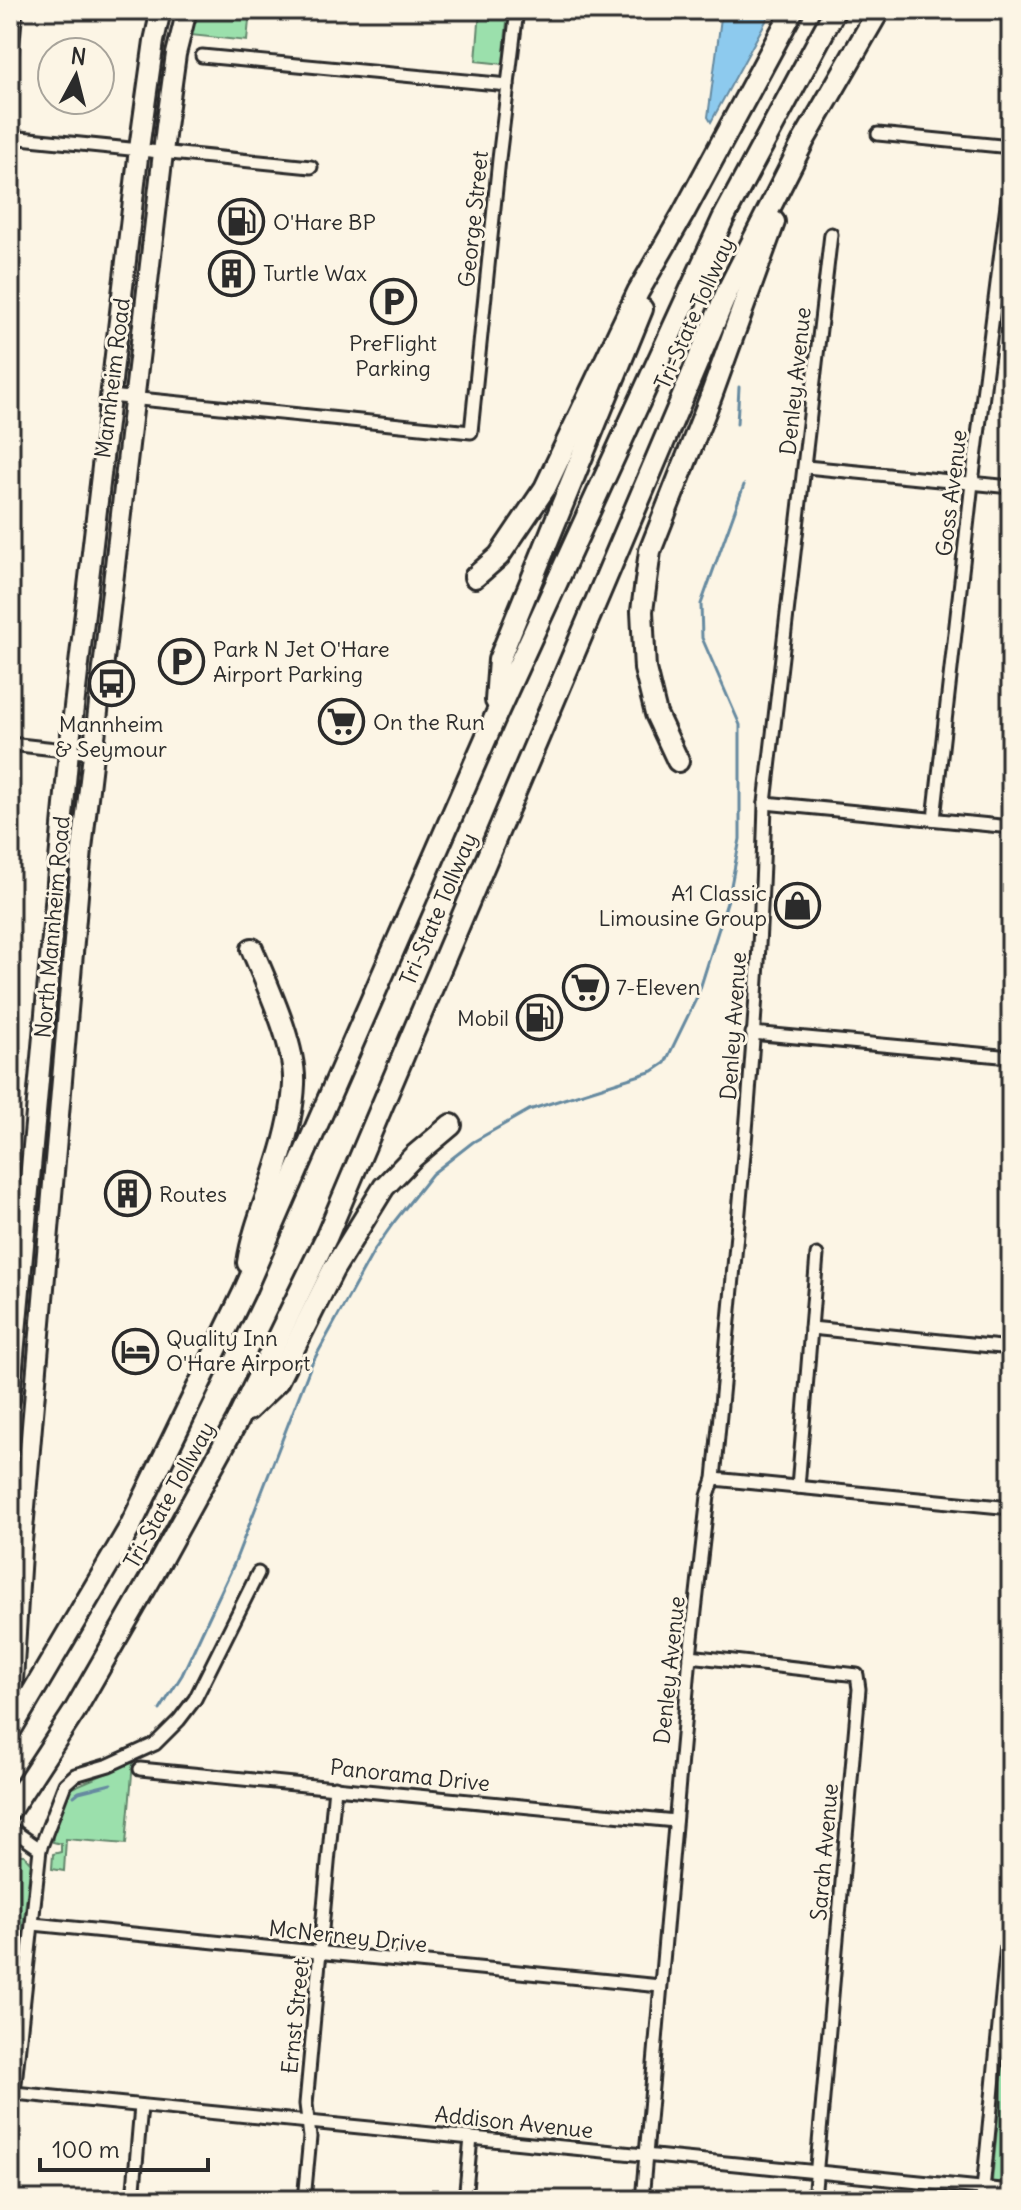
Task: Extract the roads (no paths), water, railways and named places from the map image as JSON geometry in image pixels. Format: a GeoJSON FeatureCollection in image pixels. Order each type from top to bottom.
{"type":"FeatureCollection","features":[{"type":"Feature","properties":{"kind":"highway"},"geometry":{"type":"LineString","coordinates":[[475,577],[499,556],[545,488],[638,292],[793,10]]}},
{"type":"Feature","properties":{"kind":"highway","name":"Tri-State Tollway"},"geometry":{"type":"LineString","coordinates":[[10,1729],[129,1529],[244,1292],[496,715],[723,219],[835,10]]}},
{"type":"Feature","properties":{"kind":"highway","name":"Tri-State Tollway"},"geometry":{"type":"LineString","coordinates":[[10,1810],[74,1712],[237,1421],[326,1238],[728,290],[804,140],[879,10]]}},
{"type":"Feature","properties":{"kind":"highway"},"geometry":{"type":"LineString","coordinates":[[678,761],[656,714],[645,669],[642,611],[650,551],[710,399],[804,140]]}},
{"type":"Feature","properties":{"kind":"highway"},"geometry":{"type":"LineString","coordinates":[[496,715],[499,660],[683,214]]}},
{"type":"Feature","properties":{"kind":"highway"},"geometry":{"type":"LineString","coordinates":[[244,1292],[252,1237],[279,1162],[295,1082],[287,1040],[252,949]]}},
{"type":"Feature","properties":{"kind":"highway"},"geometry":{"type":"LineString","coordinates":[[237,1421],[277,1382],[333,1270],[384,1187],[451,1125]]}},
{"type":"Feature","properties":{"kind":"main road","name":"Mannheim Road"},"geometry":{"type":"LineString","coordinates":[[69,750],[139,149],[161,10]]}},
{"type":"Feature","properties":{"kind":"main road","name":"Mannheim Road"},"geometry":{"type":"LineString","coordinates":[[92,753],[163,152],[176,54],[187,10]]}},
{"type":"Feature","properties":{"kind":"main road","name":"North Mannheim Road"},"geometry":{"type":"LineString","coordinates":[[10,1399],[69,750]]}},
{"type":"Feature","properties":{"kind":"main road","name":"North Mannheim Road"},"geometry":{"type":"LineString","coordinates":[[10,1729],[15,1552],[92,753]]}},
{"type":"Feature","properties":{"kind":"street"},"geometry":{"type":"LineString","coordinates":[[10,70],[16,10]]}},
{"type":"Feature","properties":{"kind":"street","name":"George Street"},"geometry":{"type":"LineString","coordinates":[[133,399],[471,432],[517,10]]}},
{"type":"Feature","properties":{"kind":"street"},"geometry":{"type":"LineString","coordinates":[[202,56],[508,85]]}},
{"type":"Feature","properties":{"kind":"street"},"geometry":{"type":"LineString","coordinates":[[878,134],[1011,147]]}},
{"type":"Feature","properties":{"kind":"street"},"geometry":{"type":"LineString","coordinates":[[10,137],[311,167]]}},
{"type":"Feature","properties":{"kind":"street","name":"Goss Avenue"},"geometry":{"type":"LineString","coordinates":[[934,819],[1011,172]]}},
{"type":"Feature","properties":{"kind":"street","name":"Denley Avenue"},"geometry":{"type":"LineString","coordinates":[[642,2200],[690,1656],[708,1496],[714,1479],[752,1033],[763,887],[765,803],[831,234]]}},
{"type":"Feature","properties":{"kind":"street"},"geometry":{"type":"LineString","coordinates":[[110,396],[133,399]]}},
{"type":"Feature","properties":{"kind":"street"},"geometry":{"type":"LineString","coordinates":[[806,467],[1011,487]]}},
{"type":"Feature","properties":{"kind":"street"},"geometry":{"type":"LineString","coordinates":[[10,744],[92,753]]}},
{"type":"Feature","properties":{"kind":"street"},"geometry":{"type":"LineString","coordinates":[[765,803],[1011,827]]}},
{"type":"Feature","properties":{"kind":"street"},"geometry":{"type":"LineString","coordinates":[[752,1033],[1011,1057]]}},
{"type":"Feature","properties":{"kind":"street"},"geometry":{"type":"LineString","coordinates":[[798,1487],[817,1255]]}},
{"type":"Feature","properties":{"kind":"street"},"geometry":{"type":"LineString","coordinates":[[811,1328],[1011,1348]]}},
{"type":"Feature","properties":{"kind":"street"},"geometry":{"type":"LineString","coordinates":[[714,1479],[1011,1508]]}},
{"type":"Feature","properties":{"kind":"street"},"geometry":{"type":"LineString","coordinates":[[10,2106],[14,2093],[40,1849],[65,1784],[75,1775],[109,1765],[155,1744],[179,1720],[195,1699],[258,1573]]}},
{"type":"Feature","properties":{"kind":"street","name":"Sarah Avenue"},"geometry":{"type":"LineString","coordinates":[[690,1656],[857,1675],[859,1689],[814,2200]]}},
{"type":"Feature","properties":{"kind":"street","name":"Panorama Drive"},"geometry":{"type":"LineString","coordinates":[[140,1769],[675,1821]]}},
{"type":"Feature","properties":{"kind":"street","name":"Ernst Street"},"geometry":{"type":"LineString","coordinates":[[304,2200],[310,2137],[306,2104],[335,1787]]}},
{"type":"Feature","properties":{"kind":"street"},"geometry":{"type":"LineString","coordinates":[[10,1828],[40,1849]]}},
{"type":"Feature","properties":{"kind":"street"},"geometry":{"type":"LineString","coordinates":[[983,2194],[1011,1903]]}},
{"type":"Feature","properties":{"kind":"street","name":"McNerney Drive"},"geometry":{"type":"LineString","coordinates":[[33,1924],[660,1986]]}},
{"type":"Feature","properties":{"kind":"street","name":"Addison Avenue"},"geometry":{"type":"LineString","coordinates":[[14,2093],[816,2172],[983,2194],[1011,2191]]}},
{"type":"Feature","properties":{"kind":"street"},"geometry":{"type":"LineString","coordinates":[[133,2200],[141,2106]]}},
{"type":"Feature","properties":{"kind":"street"},"geometry":{"type":"LineString","coordinates":[[465,2200],[471,2138]]}},
{"type":"Feature","properties":{"kind":"water"},"geometry":{"type":"Polygon","coordinates":[[[722,10],[772,10],[711,122],[708,117],[722,10]]]}},
{"type":"Feature","properties":{"kind":"waterway"},"geometry":{"type":"LineString","coordinates":[[1005,10],[1011,13]]}},
{"type":"Feature","properties":{"kind":"waterway"},"geometry":{"type":"LineString","coordinates":[[737,424],[739,387]]}},
{"type":"Feature","properties":{"kind":"waterway"},"geometry":{"type":"LineString","coordinates":[[160,1710],[182,1675],[234,1564],[311,1365],[375,1249],[394,1222],[432,1174],[473,1142],[529,1110],[653,1071],[665,1063],[698,995],[729,896],[740,839],[740,725],[702,638],[701,604],[744,485]]}},
{"type":"Feature","properties":{"kind":"waterway"},"geometry":{"type":"LineString","coordinates":[[74,1796],[111,1784]]}},
{"type":"Feature","properties":{"kind":"place","name":"O'Hare BP"},"geometry":{"type":"Point","coordinates":[242,222]}},
{"type":"Feature","properties":{"kind":"place","name":"Turtle Wax"},"geometry":{"type":"Point","coordinates":[232,273]}},
{"type":"Feature","properties":{"kind":"place","name":"PreFlight Parking"},"geometry":{"type":"Point","coordinates":[393,302]}},
{"type":"Feature","properties":{"kind":"place","name":"Park N Jet O'Hare Airport Parking"},"geometry":{"type":"Point","coordinates":[182,662]}},
{"type":"Feature","properties":{"kind":"place","name":"Mannheim & Seymour"},"geometry":{"type":"Point","coordinates":[111,683]}},
{"type":"Feature","properties":{"kind":"place","name":"On the Run"},"geometry":{"type":"Point","coordinates":[342,722]}},
{"type":"Feature","properties":{"kind":"place","name":"A1 Classic Limousine Group"},"geometry":{"type":"Point","coordinates":[798,906]}},
{"type":"Feature","properties":{"kind":"place","name":"7-Eleven"},"geometry":{"type":"Point","coordinates":[585,987]}},
{"type":"Feature","properties":{"kind":"place","name":"Mobil"},"geometry":{"type":"Point","coordinates":[540,1018]}},
{"type":"Feature","properties":{"kind":"place","name":"Routes"},"geometry":{"type":"Point","coordinates":[128,1194]}},
{"type":"Feature","properties":{"kind":"place","name":"Quality Inn O'Hare Airport"},"geometry":{"type":"Point","coordinates":[135,1351]}}]}
